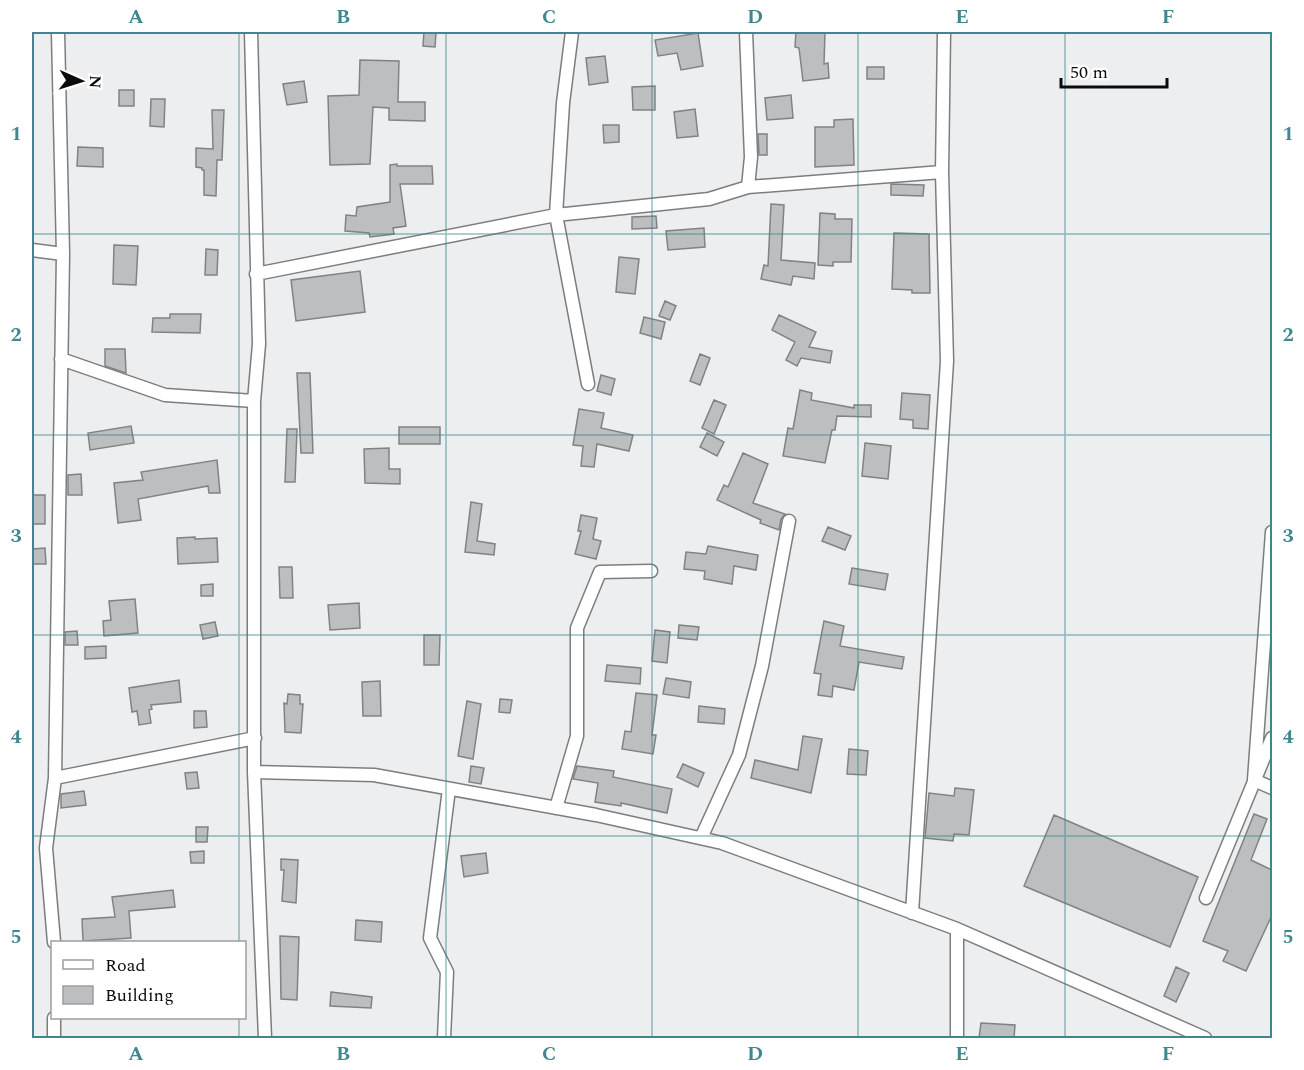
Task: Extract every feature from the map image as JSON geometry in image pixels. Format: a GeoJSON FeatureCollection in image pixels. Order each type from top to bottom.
{"type":"FeatureCollection","features":[{"type":"Feature","properties":{"kind":"street"},"geometry":{"type":"LineString","coordinates":[[54,941],[46,848],[55,778],[62,359],[63,254],[58,32]]}},
{"type":"Feature","properties":{"kind":"street"},"geometry":{"type":"LineString","coordinates":[[251,32],[259,344],[254,401],[255,772],[266,1038]]}},
{"type":"Feature","properties":{"kind":"street"},"geometry":{"type":"LineString","coordinates":[[573,32],[563,103],[556,215],[588,384]]}},
{"type":"Feature","properties":{"kind":"street"},"geometry":{"type":"LineString","coordinates":[[746,32],[751,157],[748,188]]}},
{"type":"Feature","properties":{"kind":"street"},"geometry":{"type":"LineString","coordinates":[[912,913],[947,361],[942,172],[944,32]]}},
{"type":"Feature","properties":{"kind":"street"},"geometry":{"type":"LineString","coordinates":[[256,274],[556,215],[709,199],[748,188],[942,172]]}},
{"type":"Feature","properties":{"kind":"street"},"geometry":{"type":"LineString","coordinates":[[32,250],[63,254]]}},
{"type":"Feature","properties":{"kind":"street"},"geometry":{"type":"LineString","coordinates":[[62,359],[165,394],[254,401]]}},
{"type":"Feature","properties":{"kind":"street"},"geometry":{"type":"LineString","coordinates":[[701,838],[739,755],[762,666],[789,521]]}},
{"type":"Feature","properties":{"kind":"street"},"geometry":{"type":"LineString","coordinates":[[1254,780],[1272,532]]}},
{"type":"Feature","properties":{"kind":"street"},"geometry":{"type":"LineString","coordinates":[[556,808],[577,736],[577,628],[580,619],[600,572],[651,572]]}},
{"type":"Feature","properties":{"kind":"street"},"geometry":{"type":"LineString","coordinates":[[55,778],[255,738]]}},
{"type":"Feature","properties":{"kind":"street"},"geometry":{"type":"LineString","coordinates":[[1206,898],[1272,738]]}},
{"type":"Feature","properties":{"kind":"street"},"geometry":{"type":"LineString","coordinates":[[255,772],[374,776],[556,808],[722,843],[957,929],[1205,1038]]}},
{"type":"Feature","properties":{"kind":"street"},"geometry":{"type":"LineString","coordinates":[[1254,780],[1272,788]]}},
{"type":"Feature","properties":{"kind":"street"},"geometry":{"type":"LineString","coordinates":[[444,1038],[447,972],[430,938],[448,789]]}},
{"type":"Feature","properties":{"kind":"street"},"geometry":{"type":"LineString","coordinates":[[957,929],[957,1038]]}},
{"type":"Feature","properties":{"kind":"street"},"geometry":{"type":"LineString","coordinates":[[54,1019],[54,1038]]}},
{"type":"Feature","properties":{"kind":"building"},"geometry":{"type":"Polygon","coordinates":[[[424,32],[436,32],[435,47],[423,46],[424,32]]]}},
{"type":"Feature","properties":{"kind":"building"},"geometry":{"type":"Polygon","coordinates":[[[796,32],[825,32],[824,64],[828,63],[829,78],[803,81],[799,48],[795,47],[796,32]]]}},
{"type":"Feature","properties":{"kind":"building"},"geometry":{"type":"Polygon","coordinates":[[[698,33],[703,66],[681,70],[677,53],[658,56],[655,40],[698,33]]]}},
{"type":"Feature","properties":{"kind":"building"},"geometry":{"type":"Polygon","coordinates":[[[605,56],[608,82],[589,85],[586,58],[605,56]]]}},
{"type":"Feature","properties":{"kind":"building"},"geometry":{"type":"Polygon","coordinates":[[[360,60],[399,61],[398,102],[425,102],[425,121],[389,120],[389,108],[373,107],[370,164],[330,165],[328,96],[359,95],[360,60]]]}},
{"type":"Feature","properties":{"kind":"building"},"geometry":{"type":"Polygon","coordinates":[[[867,67],[884,67],[884,79],[867,79],[867,67]]]}},
{"type":"Feature","properties":{"kind":"building"},"geometry":{"type":"Polygon","coordinates":[[[304,81],[307,102],[287,105],[283,84],[304,81]]]}},
{"type":"Feature","properties":{"kind":"building"},"geometry":{"type":"Polygon","coordinates":[[[655,86],[655,110],[633,110],[632,87],[655,86]]]}},
{"type":"Feature","properties":{"kind":"building"},"geometry":{"type":"Polygon","coordinates":[[[119,90],[134,90],[134,106],[119,106],[119,90]]]}},
{"type":"Feature","properties":{"kind":"building"},"geometry":{"type":"Polygon","coordinates":[[[791,95],[793,118],[767,120],[765,98],[791,95]]]}},
{"type":"Feature","properties":{"kind":"building"},"geometry":{"type":"Polygon","coordinates":[[[151,99],[165,99],[164,127],[150,126],[151,99]]]}},
{"type":"Feature","properties":{"kind":"building"},"geometry":{"type":"Polygon","coordinates":[[[695,109],[698,136],[677,138],[674,112],[695,109]]]}},
{"type":"Feature","properties":{"kind":"building"},"geometry":{"type":"Polygon","coordinates":[[[212,110],[224,110],[222,160],[217,160],[216,196],[204,195],[204,170],[196,167],[196,148],[213,149],[212,110]]]}},
{"type":"Feature","properties":{"kind":"building"},"geometry":{"type":"Polygon","coordinates":[[[853,119],[854,165],[815,167],[815,127],[834,127],[834,120],[853,119]]]}},
{"type":"Feature","properties":{"kind":"building"},"geometry":{"type":"Polygon","coordinates":[[[603,125],[619,125],[619,142],[604,143],[603,125]]]}},
{"type":"Feature","properties":{"kind":"building"},"geometry":{"type":"Polygon","coordinates":[[[758,134],[767,134],[767,155],[759,155],[758,134]]]}},
{"type":"Feature","properties":{"kind":"building"},"geometry":{"type":"Polygon","coordinates":[[[78,147],[103,148],[103,167],[77,166],[78,147]]]}},
{"type":"Feature","properties":{"kind":"building"},"geometry":{"type":"Polygon","coordinates":[[[397,164],[397,166],[432,166],[433,184],[400,184],[406,226],[393,228],[394,234],[370,237],[369,233],[345,231],[346,215],[356,216],[357,207],[390,202],[390,165],[397,164]]]}},
{"type":"Feature","properties":{"kind":"building"},"geometry":{"type":"Polygon","coordinates":[[[891,184],[924,185],[923,196],[891,195],[891,184]]]}},
{"type":"Feature","properties":{"kind":"building"},"geometry":{"type":"Polygon","coordinates":[[[771,204],[784,205],[781,260],[815,263],[814,279],[793,276],[791,285],[761,279],[764,265],[768,266],[771,204]]]}},
{"type":"Feature","properties":{"kind":"building"},"geometry":{"type":"Polygon","coordinates":[[[820,213],[835,214],[835,219],[852,219],[851,262],[833,262],[833,266],[818,265],[820,213]]]}},
{"type":"Feature","properties":{"kind":"building"},"geometry":{"type":"Polygon","coordinates":[[[656,216],[657,228],[632,229],[632,217],[656,216]]]}},
{"type":"Feature","properties":{"kind":"building"},"geometry":{"type":"Polygon","coordinates":[[[704,228],[705,247],[668,250],[666,231],[704,228]]]}},
{"type":"Feature","properties":{"kind":"building"},"geometry":{"type":"Polygon","coordinates":[[[894,233],[929,234],[930,293],[912,293],[912,290],[892,289],[894,233]]]}},
{"type":"Feature","properties":{"kind":"building"},"geometry":{"type":"Polygon","coordinates":[[[114,245],[138,246],[136,285],[113,284],[114,245]]]}},
{"type":"Feature","properties":{"kind":"building"},"geometry":{"type":"Polygon","coordinates":[[[206,249],[218,250],[217,275],[205,275],[206,249]]]}},
{"type":"Feature","properties":{"kind":"building"},"geometry":{"type":"Polygon","coordinates":[[[619,257],[639,259],[635,294],[616,292],[619,257]]]}},
{"type":"Feature","properties":{"kind":"building"},"geometry":{"type":"Polygon","coordinates":[[[360,271],[365,312],[296,321],[291,280],[360,271]]]}},
{"type":"Feature","properties":{"kind":"building"},"geometry":{"type":"Polygon","coordinates":[[[665,301],[676,306],[670,320],[659,316],[665,301]]]}},
{"type":"Feature","properties":{"kind":"building"},"geometry":{"type":"Polygon","coordinates":[[[170,314],[201,314],[200,333],[152,332],[153,318],[170,318],[170,314]]]}},
{"type":"Feature","properties":{"kind":"building"},"geometry":{"type":"Polygon","coordinates":[[[779,315],[816,332],[809,347],[832,351],[830,363],[801,358],[797,366],[786,360],[795,342],[772,330],[779,315]]]}},
{"type":"Feature","properties":{"kind":"building"},"geometry":{"type":"Polygon","coordinates":[[[644,317],[665,322],[661,339],[640,333],[644,317]]]}},
{"type":"Feature","properties":{"kind":"building"},"geometry":{"type":"Polygon","coordinates":[[[105,349],[125,349],[126,373],[105,366],[105,349]]]}},
{"type":"Feature","properties":{"kind":"building"},"geometry":{"type":"Polygon","coordinates":[[[700,354],[710,358],[700,385],[690,381],[700,354]]]}},
{"type":"Feature","properties":{"kind":"building"},"geometry":{"type":"Polygon","coordinates":[[[297,373],[310,373],[313,453],[301,453],[297,373]]]}},
{"type":"Feature","properties":{"kind":"building"},"geometry":{"type":"Polygon","coordinates":[[[601,375],[615,379],[611,395],[597,391],[601,375]]]}},
{"type":"Feature","properties":{"kind":"building"},"geometry":{"type":"Polygon","coordinates":[[[800,390],[812,393],[811,400],[854,408],[854,405],[871,405],[871,417],[837,416],[825,463],[783,456],[788,428],[793,429],[800,390]]]}},
{"type":"Feature","properties":{"kind":"building"},"geometry":{"type":"Polygon","coordinates":[[[902,393],[930,395],[928,429],[913,428],[913,420],[900,419],[902,393]]]}},
{"type":"Feature","properties":{"kind":"building"},"geometry":{"type":"Polygon","coordinates":[[[714,400],[726,405],[714,434],[702,428],[714,400]]]}},
{"type":"Feature","properties":{"kind":"building"},"geometry":{"type":"Polygon","coordinates":[[[579,409],[604,413],[601,428],[633,435],[629,451],[597,444],[594,467],[581,466],[583,446],[573,445],[579,409]]]}},
{"type":"Feature","properties":{"kind":"building"},"geometry":{"type":"Polygon","coordinates":[[[131,426],[134,443],[90,450],[88,433],[131,426]]]}},
{"type":"Feature","properties":{"kind":"building"},"geometry":{"type":"Polygon","coordinates":[[[399,427],[440,427],[440,444],[399,444],[399,427]]]}},
{"type":"Feature","properties":{"kind":"building"},"geometry":{"type":"Polygon","coordinates":[[[287,429],[297,429],[295,482],[285,482],[287,429]]]}},
{"type":"Feature","properties":{"kind":"building"},"geometry":{"type":"Polygon","coordinates":[[[707,433],[724,442],[717,456],[700,447],[707,433]]]}},
{"type":"Feature","properties":{"kind":"building"},"geometry":{"type":"Polygon","coordinates":[[[865,443],[891,446],[888,479],[862,476],[865,443]]]}},
{"type":"Feature","properties":{"kind":"building"},"geometry":{"type":"Polygon","coordinates":[[[389,448],[389,469],[400,469],[400,484],[365,483],[364,449],[389,448]]]}},
{"type":"Feature","properties":{"kind":"building"},"geometry":{"type":"Polygon","coordinates":[[[743,453],[768,464],[753,503],[785,514],[781,519],[779,530],[760,523],[761,520],[717,500],[724,485],[728,487],[743,453]]]}},
{"type":"Feature","properties":{"kind":"building"},"geometry":{"type":"Polygon","coordinates":[[[217,460],[220,493],[209,493],[208,486],[138,499],[141,520],[118,523],[114,483],[143,480],[141,472],[217,460]]]}},
{"type":"Feature","properties":{"kind":"building"},"geometry":{"type":"Polygon","coordinates":[[[81,474],[82,495],[68,495],[68,475],[81,474]]]}},
{"type":"Feature","properties":{"kind":"building"},"geometry":{"type":"Polygon","coordinates":[[[32,495],[45,495],[45,524],[33,524],[32,495]]]}},
{"type":"Feature","properties":{"kind":"building"},"geometry":{"type":"Polygon","coordinates":[[[471,502],[482,504],[477,541],[495,544],[494,555],[465,552],[471,502]]]}},
{"type":"Feature","properties":{"kind":"building"},"geometry":{"type":"Polygon","coordinates":[[[581,515],[597,518],[593,539],[601,541],[596,559],[575,554],[581,531],[578,531],[581,515]]]}},
{"type":"Feature","properties":{"kind":"building"},"geometry":{"type":"Polygon","coordinates":[[[828,527],[851,536],[845,550],[822,541],[828,527]]]}},
{"type":"Feature","properties":{"kind":"building"},"geometry":{"type":"Polygon","coordinates":[[[195,537],[195,539],[217,538],[218,562],[178,564],[177,538],[195,537]]]}},
{"type":"Feature","properties":{"kind":"building"},"geometry":{"type":"Polygon","coordinates":[[[708,546],[758,555],[756,570],[734,566],[732,584],[704,579],[705,571],[684,569],[686,552],[706,554],[708,546]]]}},
{"type":"Feature","properties":{"kind":"building"},"geometry":{"type":"Polygon","coordinates":[[[45,548],[46,564],[32,564],[32,549],[45,548]]]}},
{"type":"Feature","properties":{"kind":"building"},"geometry":{"type":"Polygon","coordinates":[[[279,567],[292,567],[293,598],[280,598],[279,567]]]}},
{"type":"Feature","properties":{"kind":"building"},"geometry":{"type":"Polygon","coordinates":[[[852,568],[888,574],[885,590],[849,584],[852,568]]]}},
{"type":"Feature","properties":{"kind":"building"},"geometry":{"type":"Polygon","coordinates":[[[213,584],[213,596],[201,596],[201,585],[213,584]]]}},
{"type":"Feature","properties":{"kind":"building"},"geometry":{"type":"Polygon","coordinates":[[[135,599],[138,633],[104,636],[103,621],[111,620],[109,601],[135,599]]]}},
{"type":"Feature","properties":{"kind":"building"},"geometry":{"type":"Polygon","coordinates":[[[359,603],[360,628],[330,630],[328,605],[359,603]]]}},
{"type":"Feature","properties":{"kind":"building"},"geometry":{"type":"Polygon","coordinates":[[[824,621],[844,626],[840,646],[904,657],[902,669],[859,662],[854,690],[833,686],[832,697],[818,695],[821,674],[814,673],[824,621]]]}},
{"type":"Feature","properties":{"kind":"building"},"geometry":{"type":"Polygon","coordinates":[[[215,622],[218,636],[203,639],[200,625],[215,622]]]}},
{"type":"Feature","properties":{"kind":"building"},"geometry":{"type":"Polygon","coordinates":[[[679,625],[699,627],[697,640],[678,638],[679,625]]]}},
{"type":"Feature","properties":{"kind":"building"},"geometry":{"type":"Polygon","coordinates":[[[655,630],[670,632],[667,663],[652,661],[655,630]]]}},
{"type":"Feature","properties":{"kind":"building"},"geometry":{"type":"Polygon","coordinates":[[[77,631],[78,645],[65,645],[65,632],[77,631]]]}},
{"type":"Feature","properties":{"kind":"building"},"geometry":{"type":"Polygon","coordinates":[[[424,635],[440,635],[439,665],[424,665],[424,635]]]}},
{"type":"Feature","properties":{"kind":"building"},"geometry":{"type":"Polygon","coordinates":[[[106,646],[106,658],[85,659],[85,647],[106,646]]]}},
{"type":"Feature","properties":{"kind":"building"},"geometry":{"type":"Polygon","coordinates":[[[607,665],[641,668],[640,684],[605,681],[607,665]]]}},
{"type":"Feature","properties":{"kind":"building"},"geometry":{"type":"Polygon","coordinates":[[[666,678],[691,682],[689,698],[663,694],[666,678]]]}},
{"type":"Feature","properties":{"kind":"building"},"geometry":{"type":"Polygon","coordinates":[[[179,680],[181,702],[151,705],[152,709],[149,710],[151,723],[139,725],[137,711],[132,712],[129,688],[179,680]]]}},
{"type":"Feature","properties":{"kind":"building"},"geometry":{"type":"Polygon","coordinates":[[[380,681],[381,716],[363,716],[362,682],[380,681]]]}},
{"type":"Feature","properties":{"kind":"building"},"geometry":{"type":"Polygon","coordinates":[[[636,693],[657,695],[652,735],[656,735],[653,754],[622,749],[625,731],[631,732],[636,693]]]}},
{"type":"Feature","properties":{"kind":"building"},"geometry":{"type":"Polygon","coordinates":[[[288,694],[300,695],[300,704],[303,704],[301,733],[285,732],[284,703],[287,704],[288,694]]]}},
{"type":"Feature","properties":{"kind":"building"},"geometry":{"type":"Polygon","coordinates":[[[500,699],[512,700],[510,713],[499,712],[500,699]]]}},
{"type":"Feature","properties":{"kind":"building"},"geometry":{"type":"Polygon","coordinates":[[[467,701],[481,704],[473,759],[458,756],[467,701]]]}},
{"type":"Feature","properties":{"kind":"building"},"geometry":{"type":"Polygon","coordinates":[[[699,706],[725,709],[724,724],[698,722],[699,706]]]}},
{"type":"Feature","properties":{"kind":"building"},"geometry":{"type":"Polygon","coordinates":[[[194,711],[206,711],[207,727],[194,728],[194,711]]]}},
{"type":"Feature","properties":{"kind":"building"},"geometry":{"type":"Polygon","coordinates":[[[803,736],[822,739],[811,793],[751,778],[755,760],[798,770],[803,736]]]}},
{"type":"Feature","properties":{"kind":"building"},"geometry":{"type":"Polygon","coordinates":[[[849,749],[868,751],[866,775],[847,774],[849,749]]]}},
{"type":"Feature","properties":{"kind":"building"},"geometry":{"type":"Polygon","coordinates":[[[683,764],[704,773],[698,787],[677,777],[683,764]]]}},
{"type":"Feature","properties":{"kind":"building"},"geometry":{"type":"Polygon","coordinates":[[[471,766],[484,768],[481,784],[469,782],[471,766]]]}},
{"type":"Feature","properties":{"kind":"building"},"geometry":{"type":"Polygon","coordinates":[[[577,766],[614,771],[613,777],[672,789],[667,813],[621,803],[621,806],[595,802],[598,783],[573,779],[577,766]]]}},
{"type":"Feature","properties":{"kind":"building"},"geometry":{"type":"Polygon","coordinates":[[[197,772],[199,788],[187,789],[185,773],[197,772]]]}},
{"type":"Feature","properties":{"kind":"building"},"geometry":{"type":"Polygon","coordinates":[[[955,788],[974,790],[969,835],[954,834],[953,841],[925,838],[929,793],[954,796],[955,788]]]}},
{"type":"Feature","properties":{"kind":"building"},"geometry":{"type":"Polygon","coordinates":[[[84,791],[86,805],[61,808],[61,794],[84,791]]]}},
{"type":"Feature","properties":{"kind":"building"},"geometry":{"type":"Polygon","coordinates":[[[1254,814],[1267,819],[1251,860],[1272,870],[1272,915],[1246,971],[1223,961],[1228,951],[1203,941],[1254,814]]]}},
{"type":"Feature","properties":{"kind":"building"},"geometry":{"type":"Polygon","coordinates":[[[1054,815],[1198,877],[1170,947],[1024,886],[1054,815]]]}},
{"type":"Feature","properties":{"kind":"building"},"geometry":{"type":"Polygon","coordinates":[[[196,827],[208,827],[207,842],[196,842],[196,827]]]}},
{"type":"Feature","properties":{"kind":"building"},"geometry":{"type":"Polygon","coordinates":[[[204,851],[204,863],[191,863],[190,852],[204,851]]]}},
{"type":"Feature","properties":{"kind":"building"},"geometry":{"type":"Polygon","coordinates":[[[486,853],[488,873],[464,877],[461,856],[486,853]]]}},
{"type":"Feature","properties":{"kind":"building"},"geometry":{"type":"Polygon","coordinates":[[[281,859],[298,860],[296,903],[282,901],[284,870],[281,870],[281,859]]]}},
{"type":"Feature","properties":{"kind":"building"},"geometry":{"type":"Polygon","coordinates":[[[173,890],[175,907],[129,911],[131,938],[83,941],[82,919],[115,917],[112,897],[173,890]]]}},
{"type":"Feature","properties":{"kind":"building"},"geometry":{"type":"Polygon","coordinates":[[[356,920],[382,922],[381,942],[355,940],[356,920]]]}},
{"type":"Feature","properties":{"kind":"building"},"geometry":{"type":"Polygon","coordinates":[[[280,936],[299,937],[297,1000],[281,999],[280,936]]]}},
{"type":"Feature","properties":{"kind":"building"},"geometry":{"type":"Polygon","coordinates":[[[1176,967],[1189,973],[1176,1002],[1164,996],[1176,967]]]}},
{"type":"Feature","properties":{"kind":"building"},"geometry":{"type":"Polygon","coordinates":[[[331,992],[372,997],[371,1008],[330,1006],[331,992]]]}},
{"type":"Feature","properties":{"kind":"building"},"geometry":{"type":"Polygon","coordinates":[[[981,1023],[1015,1025],[1014,1038],[979,1038],[981,1023]]]}}]}
